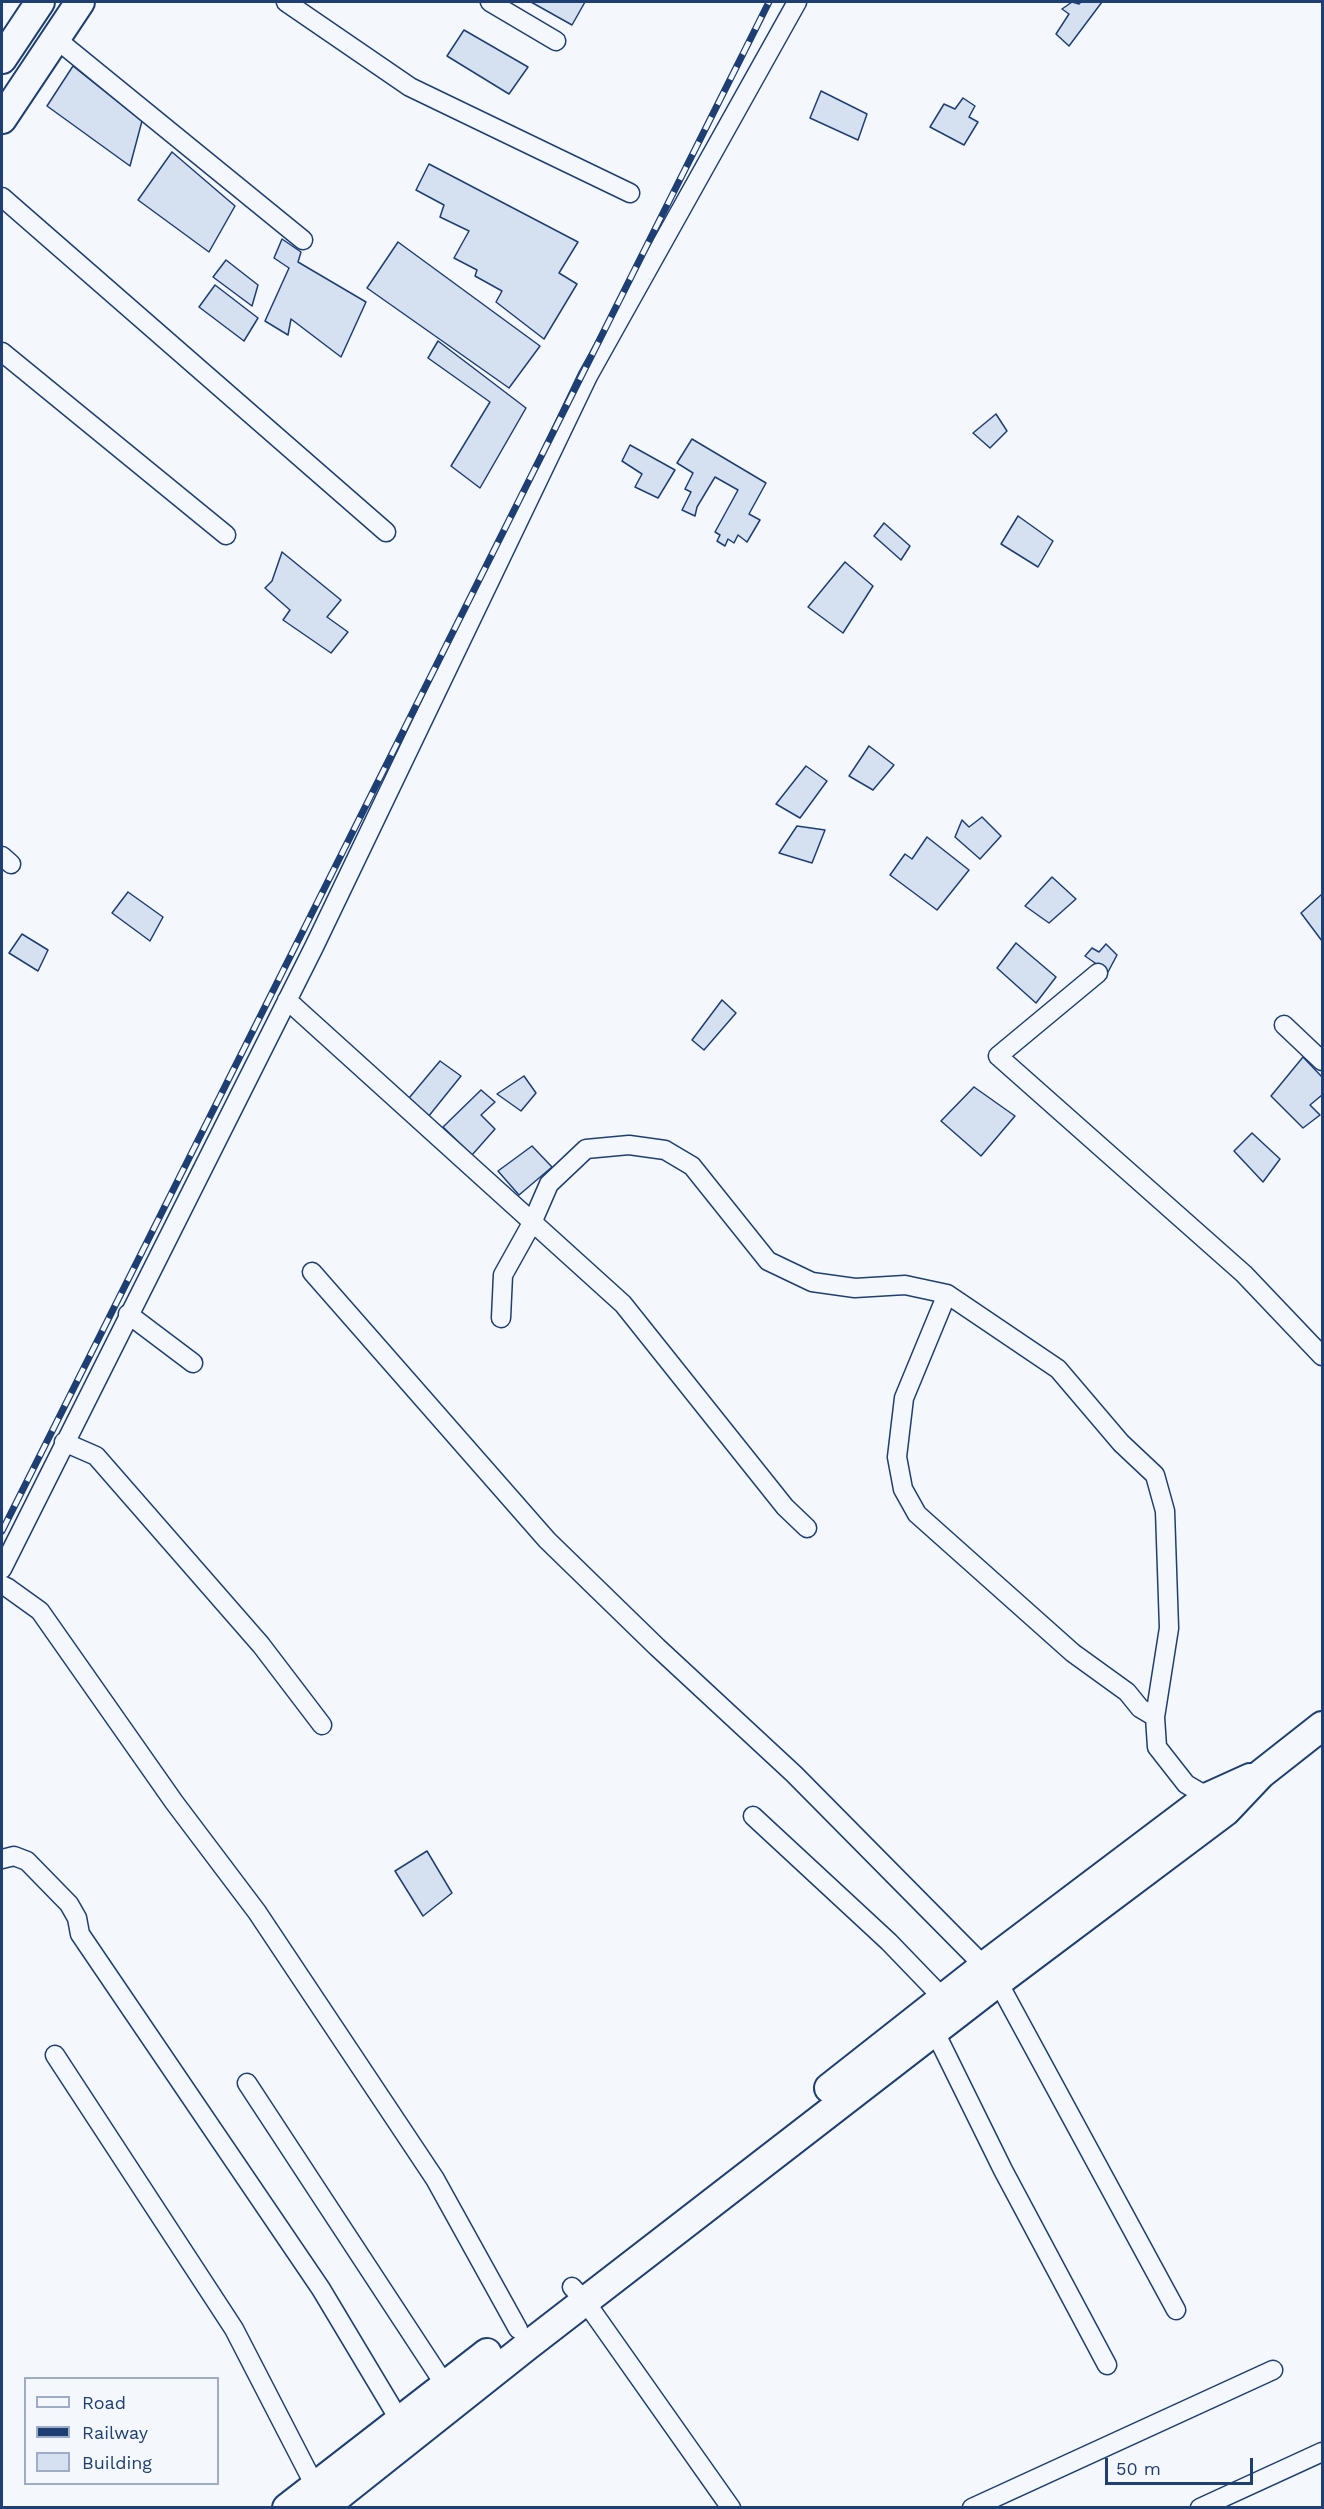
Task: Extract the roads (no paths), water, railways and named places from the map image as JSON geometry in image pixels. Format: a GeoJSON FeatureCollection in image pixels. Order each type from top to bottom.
{"type":"FeatureCollection","features":[{"type":"Feature","properties":{"kind":"main road"},"geometry":{"type":"LineString","coordinates":[[2,59],[40,2]]}},
{"type":"Feature","properties":{"kind":"main road"},"geometry":{"type":"LineString","coordinates":[[2,118],[80,2]]}},
{"type":"Feature","properties":{"kind":"main road"},"geometry":{"type":"LineString","coordinates":[[287,2508],[319,2497],[578,2294],[943,1998],[991,1974],[1226,1811],[1260,1773],[1323,1726]]}},
{"type":"Feature","properties":{"kind":"main road"},"geometry":{"type":"LineString","coordinates":[[319,2497],[400,2421],[518,2329],[578,2294],[934,2032],[991,1974],[1208,1797],[1260,1773]]}},
{"type":"Feature","properties":{"kind":"street"},"geometry":{"type":"LineString","coordinates":[[286,2],[410,87],[630,193]]}},
{"type":"Feature","properties":{"kind":"street"},"geometry":{"type":"LineString","coordinates":[[490,2],[556,41]]}},
{"type":"Feature","properties":{"kind":"street"},"geometry":{"type":"LineString","coordinates":[[2,1569],[286,1000],[588,376],[797,2]]}},
{"type":"Feature","properties":{"kind":"street"},"geometry":{"type":"LineString","coordinates":[[55,38],[303,240]]}},
{"type":"Feature","properties":{"kind":"street"},"geometry":{"type":"LineString","coordinates":[[2,196],[386,532]]}},
{"type":"Feature","properties":{"kind":"street"},"geometry":{"type":"LineString","coordinates":[[2,352],[226,536]]}},
{"type":"Feature","properties":{"kind":"street"},"geometry":{"type":"LineString","coordinates":[[1098,973],[998,1056],[1244,1274],[1323,1356]]}},
{"type":"Feature","properties":{"kind":"street"},"geometry":{"type":"LineString","coordinates":[[286,1000],[622,1304],[786,1507],[807,1528]]}},
{"type":"Feature","properties":{"kind":"street"},"geometry":{"type":"LineString","coordinates":[[1284,1025],[1323,1061]]}},
{"type":"Feature","properties":{"kind":"street"},"geometry":{"type":"LineString","coordinates":[[501,1318],[503,1275],[532,1223],[549,1184],[586,1149],[628,1145],[665,1150],[692,1166],[768,1261],[813,1282],[855,1288],[905,1285],[946,1294],[1059,1369],[1121,1443],[1155,1475],[1166,1511],[1169,1629],[1155,1717],[1157,1747],[1185,1784],[1208,1797]]}},
{"type":"Feature","properties":{"kind":"street"},"geometry":{"type":"LineString","coordinates":[[312,1272],[547,1540],[657,1647],[794,1774],[991,1974],[1176,2310]]}},
{"type":"Feature","properties":{"kind":"street"},"geometry":{"type":"LineString","coordinates":[[946,1294],[904,1398],[897,1457],[903,1489],[917,1514],[1073,1653],[1127,1692],[1140,1708],[1155,1717]]}},
{"type":"Feature","properties":{"kind":"street"},"geometry":{"type":"LineString","coordinates":[[128,1314],[193,1363]]}},
{"type":"Feature","properties":{"kind":"street"},"geometry":{"type":"LineString","coordinates":[[64,1442],[96,1456],[261,1645],[322,1725]]}},
{"type":"Feature","properties":{"kind":"street"},"geometry":{"type":"LineString","coordinates":[[2,1585],[40,1611],[174,1803],[257,1912],[435,2179],[518,2329]]}},
{"type":"Feature","properties":{"kind":"street"},"geometry":{"type":"LineString","coordinates":[[753,1816],[889,1942],[943,1998]]}},
{"type":"Feature","properties":{"kind":"street"},"geometry":{"type":"LineString","coordinates":[[2,1859],[14,1856],[27,1861],[69,1904],[80,1934],[321,2289],[400,2421]]}},
{"type":"Feature","properties":{"kind":"street"},"geometry":{"type":"LineString","coordinates":[[934,2032],[1003,2170],[1107,2365]]}},
{"type":"Feature","properties":{"kind":"street"},"geometry":{"type":"LineString","coordinates":[[55,2055],[234,2329],[319,2497]]}},
{"type":"Feature","properties":{"kind":"street"},"geometry":{"type":"LineString","coordinates":[[247,2083],[446,2385]]}},
{"type":"Feature","properties":{"kind":"street"},"geometry":{"type":"LineString","coordinates":[[578,2294],[731,2508]]}},
{"type":"Feature","properties":{"kind":"street"},"geometry":{"type":"LineString","coordinates":[[972,2508],[1273,2370]]}},
{"type":"Feature","properties":{"kind":"street"},"geometry":{"type":"LineString","coordinates":[[1200,2508],[1323,2451]]}},
{"type":"Feature","properties":{"kind":"railway"},"geometry":{"type":"LineString","coordinates":[[2,1531],[769,2]]}}]}
